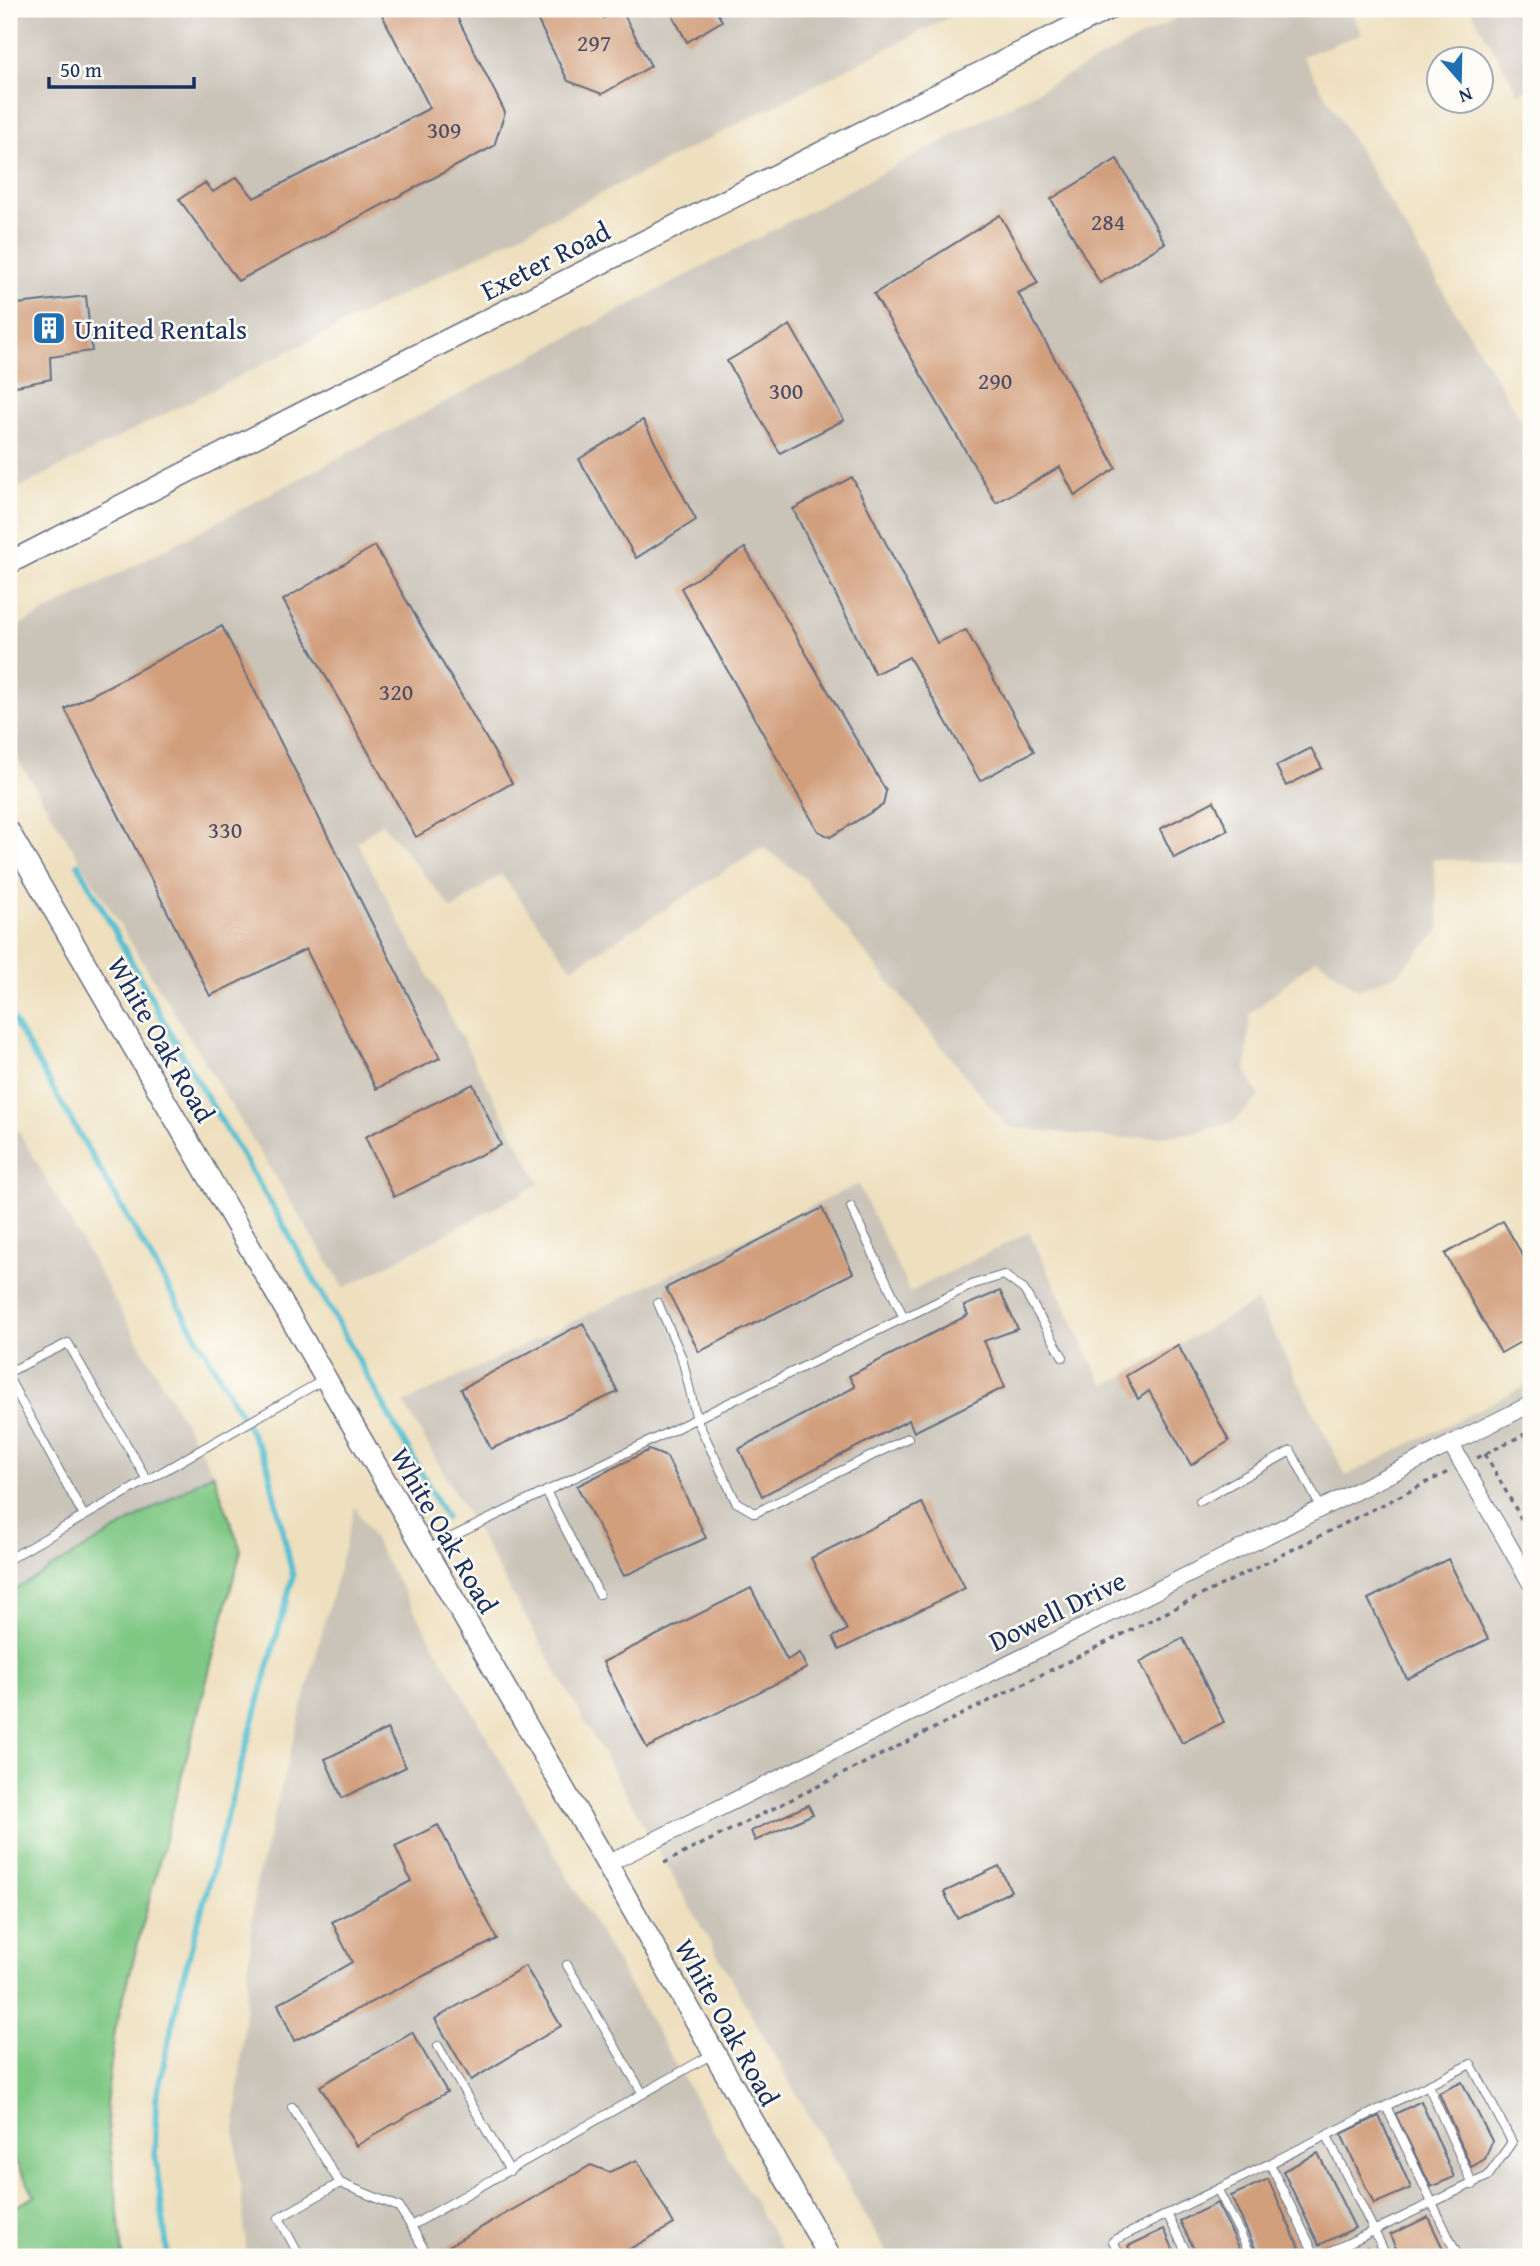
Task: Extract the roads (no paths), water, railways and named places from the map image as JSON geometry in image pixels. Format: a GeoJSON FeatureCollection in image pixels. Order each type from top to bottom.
{"type":"FeatureCollection","features":[{"type":"Feature","properties":{"kind":"street","name":"Exeter Road"},"geometry":{"type":"LineString","coordinates":[[9,563],[295,416],[1108,9]]}},
{"type":"Feature","properties":{"kind":"street","name":"White Oak Road"},"geometry":{"type":"LineString","coordinates":[[9,832],[607,1864],[830,2257]]}},
{"type":"Feature","properties":{"kind":"street","name":"Dowell Drive"},"geometry":{"type":"LineString","coordinates":[[607,1864],[1531,1404]]}},
{"type":"Feature","properties":{"kind":"street"},"geometry":{"type":"LineString","coordinates":[[1451,1444],[1531,1584]]}},
{"type":"Feature","properties":{"kind":"lane"},"geometry":{"type":"LineString","coordinates":[[851,1207],[904,1318]]}},
{"type":"Feature","properties":{"kind":"lane"},"geometry":{"type":"LineString","coordinates":[[425,1550],[974,1284],[1004,1275],[1024,1290],[1063,1357]]}},
{"type":"Feature","properties":{"kind":"lane"},"geometry":{"type":"LineString","coordinates":[[658,1303],[682,1358],[697,1420],[736,1502],[755,1513],[908,1438]]}},
{"type":"Feature","properties":{"kind":"lane"},"geometry":{"type":"LineString","coordinates":[[9,1372],[68,1343],[147,1480]]}},
{"type":"Feature","properties":{"kind":"lane"},"geometry":{"type":"LineString","coordinates":[[9,1559],[325,1378]]}},
{"type":"Feature","properties":{"kind":"lane"},"geometry":{"type":"LineString","coordinates":[[9,1379],[84,1516]]}},
{"type":"Feature","properties":{"kind":"lane"},"geometry":{"type":"LineString","coordinates":[[1200,1501],[1291,1451],[1321,1508]]}},
{"type":"Feature","properties":{"kind":"lane"},"geometry":{"type":"LineString","coordinates":[[546,1491],[599,1594]]}},
{"type":"Feature","properties":{"kind":"lane"},"geometry":{"type":"LineString","coordinates":[[567,1965],[643,2094]]}},
{"type":"Feature","properties":{"kind":"lane"},"geometry":{"type":"LineString","coordinates":[[438,2046],[510,2171]]}},
{"type":"Feature","properties":{"kind":"lane"},"geometry":{"type":"LineString","coordinates":[[411,2226],[714,2053]]}},
{"type":"Feature","properties":{"kind":"lane"},"geometry":{"type":"LineString","coordinates":[[1121,2257],[1114,2241],[1471,2064],[1512,2142],[1488,2176],[1473,2185],[1318,2257],[1270,2164]]}},
{"type":"Feature","properties":{"kind":"lane"},"geometry":{"type":"LineString","coordinates":[[1428,2085],[1473,2185]]}},
{"type":"Feature","properties":{"kind":"lane"},"geometry":{"type":"LineString","coordinates":[[1386,2106],[1458,2257]]}},
{"type":"Feature","properties":{"kind":"lane"},"geometry":{"type":"LineString","coordinates":[[292,2107],[340,2183],[399,2207],[425,2250],[414,2257]]}},
{"type":"Feature","properties":{"kind":"lane"},"geometry":{"type":"LineString","coordinates":[[1326,2136],[1387,2257]]}},
{"type":"Feature","properties":{"kind":"lane"},"geometry":{"type":"LineString","coordinates":[[300,2257],[279,2218],[340,2183]]}},
{"type":"Feature","properties":{"kind":"lane"},"geometry":{"type":"LineString","coordinates":[[1219,2190],[1252,2257]]}},
{"type":"Feature","properties":{"kind":"lane"},"geometry":{"type":"LineString","coordinates":[[1167,2214],[1189,2257]]}},
{"type":"Feature","properties":{"kind":"waterway"},"geometry":{"type":"LineString","coordinates":[[78,864],[189,1067],[280,1219],[446,1518]]}},
{"type":"Feature","properties":{"kind":"waterway"},"geometry":{"type":"LineString","coordinates":[[9,1013],[267,1462],[293,1576],[181,1985],[156,2099],[155,2154],[168,2257]]}},
{"type":"Feature","properties":{"kind":"place","name":"United Rentals"},"geometry":{"type":"Point","coordinates":[49,328]}}]}
